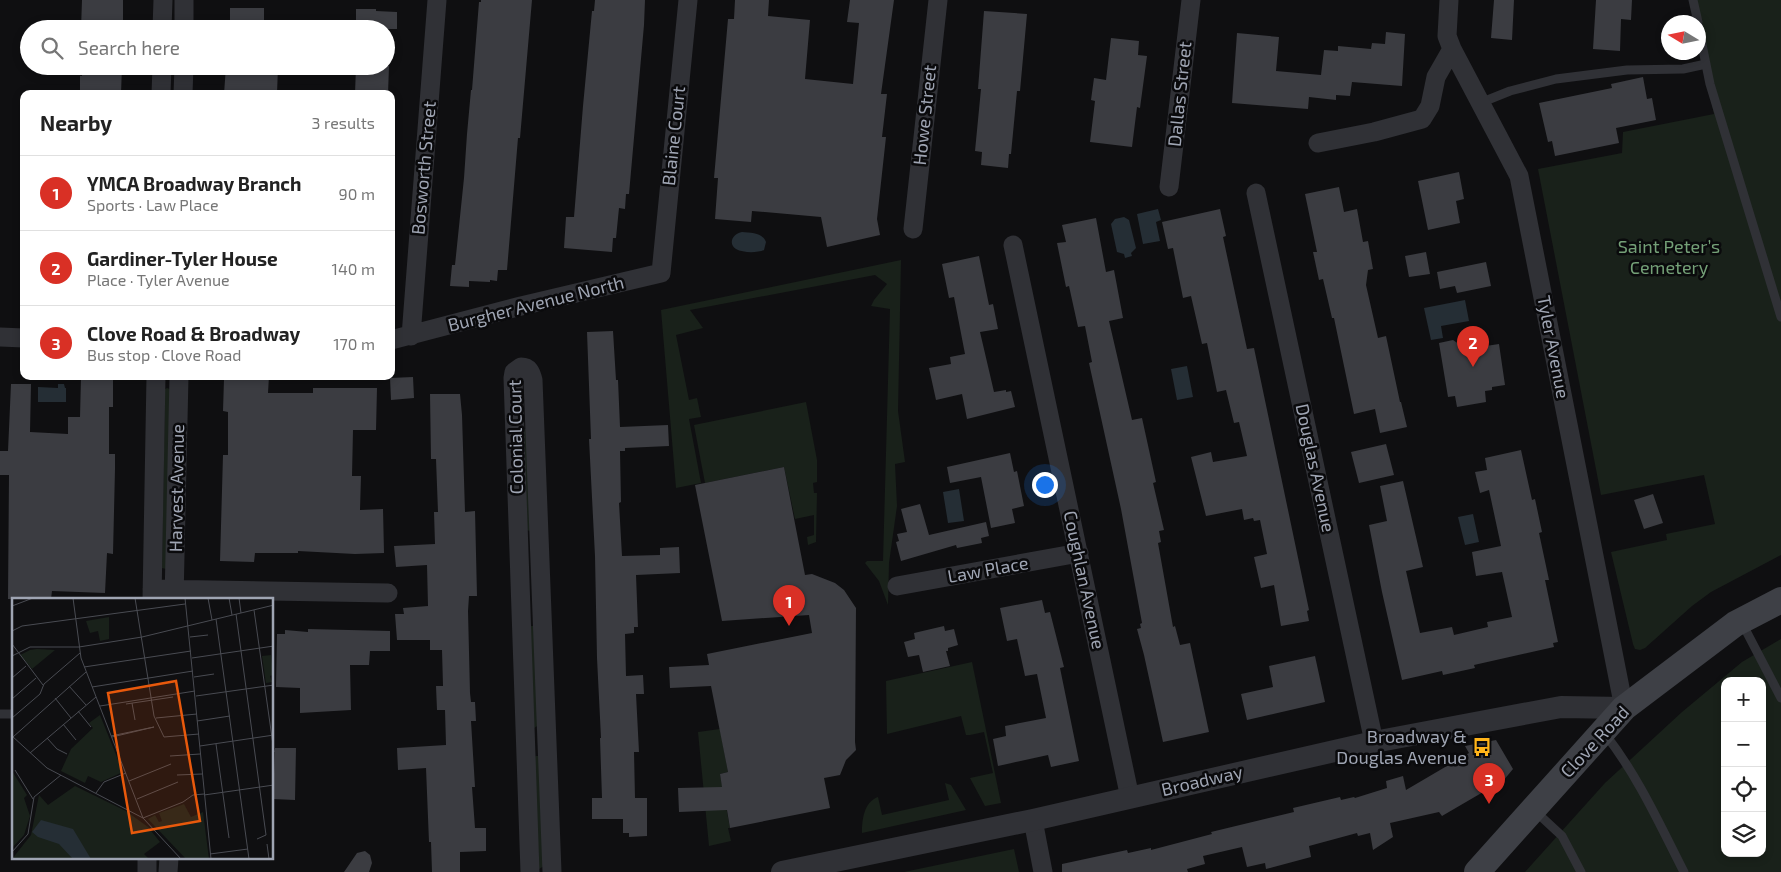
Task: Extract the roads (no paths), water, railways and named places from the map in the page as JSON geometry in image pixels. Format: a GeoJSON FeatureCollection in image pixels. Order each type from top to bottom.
{"type":"FeatureCollection","features":[{"type":"Feature","properties":{"kind":"main road","name":"Clove Road"},"geometry":{"type":"LineString","coordinates":[[1477,872],[1624,708],[1741,621],[1781,600]]}},
{"type":"Feature","properties":{"kind":"street"},"geometry":{"type":"LineString","coordinates":[[162,20],[163,0]]}},
{"type":"Feature","properties":{"kind":"street"},"geometry":{"type":"LineString","coordinates":[[184,0],[184,20]]}},
{"type":"Feature","properties":{"kind":"street","name":"Bosworth Street"},"geometry":{"type":"LineString","coordinates":[[411,336],[437,0]]}},
{"type":"Feature","properties":{"kind":"street","name":"Blaine Court"},"geometry":{"type":"LineString","coordinates":[[661,272],[688,0]]}},
{"type":"Feature","properties":{"kind":"street","name":"Howe Street"},"geometry":{"type":"LineString","coordinates":[[912,229],[938,0]]}},
{"type":"Feature","properties":{"kind":"street","name":"Dallas Street"},"geometry":{"type":"LineString","coordinates":[[1169,187],[1190,0]]}},
{"type":"Feature","properties":{"kind":"street","name":"Tyler Avenue"},"geometry":{"type":"LineString","coordinates":[[1449,0],[1447,36],[1452,49],[1519,176],[1624,708]]}},
{"type":"Feature","properties":{"kind":"street"},"geometry":{"type":"LineString","coordinates":[[1318,142],[1374,132],[1422,119],[1430,106],[1436,77],[1452,49]]}},
{"type":"Feature","properties":{"kind":"street"},"geometry":{"type":"LineString","coordinates":[[161,90],[162,75]]}},
{"type":"Feature","properties":{"kind":"street"},"geometry":{"type":"LineString","coordinates":[[183,90],[184,75]]}},
{"type":"Feature","properties":{"kind":"street","name":"Douglas Avenue"},"geometry":{"type":"LineString","coordinates":[[1256,193],[1374,742]]}},
{"type":"Feature","properties":{"kind":"street","name":"Coughlan Avenue"},"geometry":{"type":"LineString","coordinates":[[1013,245],[1130,798]]}},
{"type":"Feature","properties":{"kind":"street","name":"Burgher Avenue North"},"geometry":{"type":"LineString","coordinates":[[395,339],[661,272]]}},
{"type":"Feature","properties":{"kind":"street"},"geometry":{"type":"LineString","coordinates":[[0,337],[20,338]]}},
{"type":"Feature","properties":{"kind":"street","name":"Colonial Court"},"geometry":{"type":"LineString","coordinates":[[530,872],[536,743],[531,586],[533,380],[531,372],[521,367],[514,372],[513,378],[531,586]]}},
{"type":"Feature","properties":{"kind":"street","name":"Harvest Avenue"},"geometry":{"type":"LineString","coordinates":[[152,594],[156,380]]}},
{"type":"Feature","properties":{"kind":"street","name":"Harvest Avenue"},"geometry":{"type":"LineString","coordinates":[[174,594],[179,380]]}},
{"type":"Feature","properties":{"kind":"street","name":"Law Place"},"geometry":{"type":"LineString","coordinates":[[897,586],[1078,553]]}},
{"type":"Feature","properties":{"kind":"street"},"geometry":{"type":"LineString","coordinates":[[152,594],[388,593]]}},
{"type":"Feature","properties":{"kind":"street","name":"Broadway"},"geometry":{"type":"LineString","coordinates":[[782,872],[1032,820],[1374,742],[1562,707],[1624,708]]}},
{"type":"Feature","properties":{"kind":"street","name":"Colonial Court"},"geometry":{"type":"LineString","coordinates":[[536,743],[552,872]]}},
{"type":"Feature","properties":{"kind":"street"},"geometry":{"type":"LineString","coordinates":[[1032,820],[1043,872]]}},
{"type":"Feature","properties":{"kind":"lane"},"geometry":{"type":"LineString","coordinates":[[1693,0],[1696,15]]}},
{"type":"Feature","properties":{"kind":"lane"},"geometry":{"type":"LineString","coordinates":[[1705,60],[1713,93],[1781,317]]}},
{"type":"Feature","properties":{"kind":"lane"},"geometry":{"type":"LineString","coordinates":[[1480,103],[1510,91],[1556,79],[1627,70],[1683,69],[1706,64]]}},
{"type":"Feature","properties":{"kind":"lane"},"geometry":{"type":"LineString","coordinates":[[1741,621],[1781,698]]}},
{"type":"Feature","properties":{"kind":"lane"},"geometry":{"type":"LineString","coordinates":[[1603,731],[1620,753],[1635,778],[1684,872]]}},
{"type":"Feature","properties":{"kind":"lane"},"geometry":{"type":"LineString","coordinates":[[1533,810],[1562,836],[1580,872]]}},
{"type":"Feature","properties":{"kind":"place","name":"Gardiner-Tyler House"},"geometry":{"type":"Point","coordinates":[1473,367]}},
{"type":"Feature","properties":{"kind":"place","name":"YMCA Broadway Branch"},"geometry":{"type":"Point","coordinates":[789,626]}},
{"type":"Feature","properties":{"kind":"place","name":"Broadway & Douglas Avenue"},"geometry":{"type":"Point","coordinates":[1482,747]}},
{"type":"Feature","properties":{"kind":"place","name":"Clove Road & Broadway"},"geometry":{"type":"Point","coordinates":[1489,804]}},
{"type":"Feature","properties":{"kind":"park label","name":"Saint Peter’s Cemetery"},"geometry":{"type":"Point","coordinates":[1669,257]}}]}
